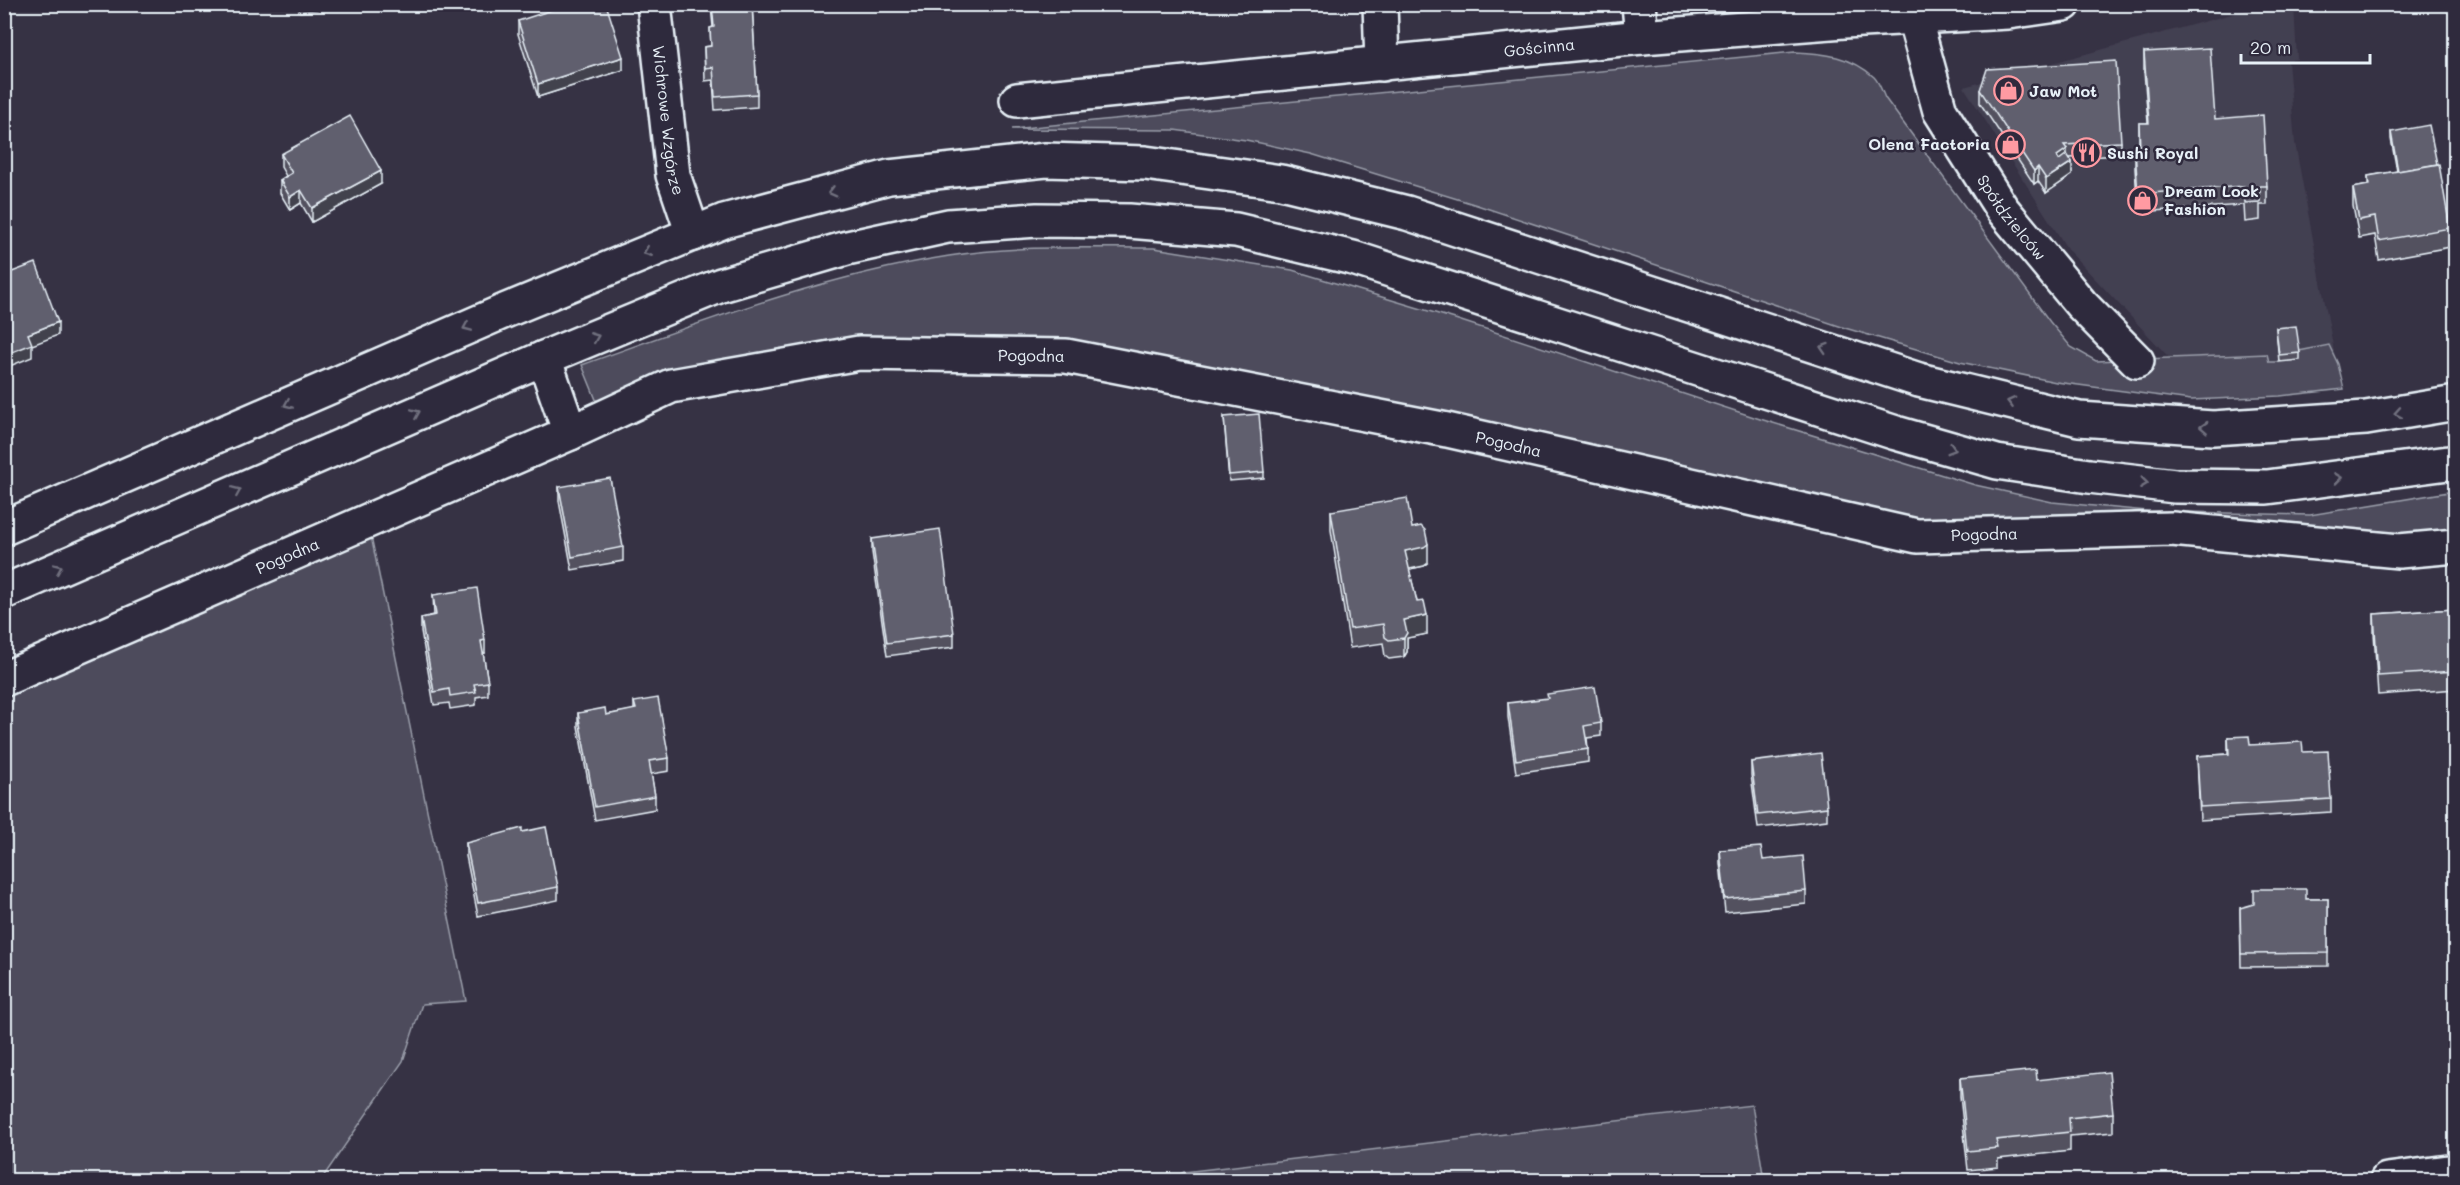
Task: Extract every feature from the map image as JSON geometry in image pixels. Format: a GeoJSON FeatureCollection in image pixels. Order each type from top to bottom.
{"type":"FeatureCollection","features":[{"type":"Feature","properties":{"kind":"main road","name":"Wichrowe Wzgórze"},"geometry":{"type":"LineString","coordinates":[[654,4],[673,175],[693,234]]}},
{"type":"Feature","properties":{"kind":"main road"},"geometry":{"type":"LineString","coordinates":[[1380,4],[1382,64]]}},
{"type":"Feature","properties":{"kind":"main road"},"geometry":{"type":"LineString","coordinates":[[1639,4],[1642,37]]}},
{"type":"Feature","properties":{"kind":"main road","name":"Gościnna"},"geometry":{"type":"LineString","coordinates":[[1017,100],[1642,37],[2008,12],[2064,4]]}},
{"type":"Feature","properties":{"kind":"main road","name":"Spółdzielców"},"geometry":{"type":"LineString","coordinates":[[1914,17],[1940,111],[2002,209],[2081,304],[2137,361]]}},
{"type":"Feature","properties":{"kind":"main road"},"geometry":{"type":"LineString","coordinates":[[4,528],[496,314],[724,220],[889,177],[1046,160],[1145,163],[1281,182],[1407,213],[1919,380],[2079,419],[2212,428],[2366,418],[2456,403]]}},
{"type":"Feature","properties":{"kind":"main road"},"geometry":{"type":"LineString","coordinates":[[4,592],[544,358],[721,285],[847,248],[948,226],[1037,220],[1129,221],[1236,230],[1353,258],[1499,303],[1896,433],[1997,462],[2175,486],[2267,487],[2456,462]]}},
{"type":"Feature","properties":{"kind":"main road","name":"Pogodna"},"geometry":{"type":"LineString","coordinates":[[4,679],[570,433],[671,386],[859,353],[1066,356],[1447,430],[1917,536],[2172,529],[2399,551],[2456,546]]}},
{"type":"Feature","properties":{"kind":"main road"},"geometry":{"type":"LineString","coordinates":[[544,358],[570,433]]}},
{"type":"Feature","properties":{"kind":"main road"},"geometry":{"type":"LineString","coordinates":[[2387,1180],[2456,1171]]}},
{"type":"Feature","properties":{"kind":"shaded area"},"geometry":{"type":"Polygon","coordinates":[[[297,5],[348,5],[300,12],[297,5]]]}},
{"type":"Feature","properties":{"kind":"shaded area"},"geometry":{"type":"Polygon","coordinates":[[[2265,5],[2294,5],[2297,59],[2288,61],[2295,143],[2336,362],[2180,369],[2068,250],[1964,87],[2265,5]]]}},
{"type":"Feature","properties":{"kind":"shaded area"},"geometry":{"type":"Polygon","coordinates":[[[1795,52],[1816,53],[1847,60],[1874,77],[1885,98],[2050,322],[2071,347],[2096,361],[2267,354],[2269,362],[2279,362],[2299,351],[2329,345],[2338,364],[2344,389],[2280,396],[2191,400],[2056,382],[1960,362],[1845,328],[1477,205],[1311,154],[1246,140],[1174,130],[1012,129],[1795,52]]]}},
{"type":"Feature","properties":{"kind":"shaded area"},"geometry":{"type":"Polygon","coordinates":[[[1154,248],[1292,270],[1455,319],[1760,419],[1975,485],[2052,502],[2147,511],[2310,515],[2455,491],[2455,535],[2403,540],[1915,526],[1386,411],[854,345],[599,407],[582,365],[763,302],[855,275],[902,265],[974,252],[999,250],[1154,248]]]}},
{"type":"Feature","properties":{"kind":"shaded area"},"geometry":{"type":"Polygon","coordinates":[[[370,531],[466,1001],[422,1004],[403,1061],[321,1180],[5,1180],[4,690],[370,531]]]}},
{"type":"Feature","properties":{"kind":"shaded area"},"geometry":{"type":"Polygon","coordinates":[[[1752,1105],[1764,1180],[1171,1180],[1184,1172],[1752,1105]]]}},
{"type":"Feature","properties":{"kind":"building"},"geometry":{"type":"Polygon","coordinates":[[[570,4],[606,4],[623,57],[538,84],[518,21],[570,4]]]}},
{"type":"Feature","properties":{"kind":"building"},"geometry":{"type":"Polygon","coordinates":[[[712,4],[752,4],[757,94],[715,97],[713,67],[705,68],[704,47],[711,46],[710,28],[714,27],[712,4]]]}},
{"type":"Feature","properties":{"kind":"building"},"geometry":{"type":"Polygon","coordinates":[[[2210,48],[2215,119],[2263,115],[2267,186],[2260,186],[2260,202],[2245,203],[2244,186],[2138,194],[2135,150],[2140,150],[2139,123],[2149,123],[2144,52],[2210,48]]]}},
{"type":"Feature","properties":{"kind":"building"},"geometry":{"type":"Polygon","coordinates":[[[2116,61],[2121,142],[2064,145],[2067,149],[2057,156],[2059,160],[2067,154],[2072,162],[2046,179],[2038,167],[2034,171],[1980,90],[1987,69],[2116,61]]]}},
{"type":"Feature","properties":{"kind":"building"},"geometry":{"type":"Polygon","coordinates":[[[350,116],[381,171],[312,208],[301,190],[290,197],[280,180],[292,173],[281,154],[350,116]]]}},
{"type":"Feature","properties":{"kind":"building"},"geometry":{"type":"Polygon","coordinates":[[[2429,125],[2437,164],[2398,171],[2391,132],[2429,125]]]}},
{"type":"Feature","properties":{"kind":"building"},"geometry":{"type":"Polygon","coordinates":[[[2439,164],[2450,228],[2379,241],[2375,217],[2359,220],[2353,188],[2369,185],[2368,176],[2439,164]]]}},
{"type":"Feature","properties":{"kind":"building"},"geometry":{"type":"Polygon","coordinates":[[[36,263],[58,322],[28,334],[32,344],[5,355],[4,275],[36,263]]]}},
{"type":"Feature","properties":{"kind":"building"},"geometry":{"type":"Polygon","coordinates":[[[2296,326],[2300,353],[2279,355],[2276,328],[2296,326]]]}},
{"type":"Feature","properties":{"kind":"building"},"geometry":{"type":"Polygon","coordinates":[[[1259,414],[1264,472],[1229,475],[1224,417],[1259,414]]]}},
{"type":"Feature","properties":{"kind":"building"},"geometry":{"type":"Polygon","coordinates":[[[610,478],[623,547],[572,557],[559,487],[610,478]]]}},
{"type":"Feature","properties":{"kind":"building"},"geometry":{"type":"Polygon","coordinates":[[[1407,498],[1412,528],[1421,526],[1425,530],[1428,544],[1405,551],[1417,602],[1424,601],[1427,615],[1404,620],[1407,633],[1404,638],[1389,640],[1385,637],[1383,624],[1350,629],[1331,511],[1407,498]]]}},
{"type":"Feature","properties":{"kind":"building"},"geometry":{"type":"Polygon","coordinates":[[[940,529],[954,634],[887,643],[872,539],[940,529]]]}},
{"type":"Feature","properties":{"kind":"building"},"geometry":{"type":"Polygon","coordinates":[[[477,588],[485,640],[481,641],[488,682],[474,684],[476,692],[450,696],[449,689],[434,692],[421,618],[436,615],[433,595],[477,588]]]}},
{"type":"Feature","properties":{"kind":"building"},"geometry":{"type":"Polygon","coordinates":[[[2456,609],[2456,671],[2378,676],[2374,614],[2456,609]]]}},
{"type":"Feature","properties":{"kind":"building"},"geometry":{"type":"Polygon","coordinates":[[[1595,687],[1601,723],[1584,726],[1588,749],[1516,760],[1508,703],[1548,698],[1547,694],[1595,687]]]}},
{"type":"Feature","properties":{"kind":"building"},"geometry":{"type":"Polygon","coordinates":[[[658,698],[669,758],[649,761],[655,796],[595,807],[578,713],[605,708],[606,715],[636,709],[634,702],[658,698]]]}},
{"type":"Feature","properties":{"kind":"building"},"geometry":{"type":"Polygon","coordinates":[[[2249,736],[2250,745],[2302,742],[2303,752],[2328,751],[2331,799],[2200,807],[2197,756],[2229,754],[2228,737],[2249,736]]]}},
{"type":"Feature","properties":{"kind":"building"},"geometry":{"type":"Polygon","coordinates":[[[1821,753],[1827,807],[1758,815],[1751,762],[1821,753]]]}},
{"type":"Feature","properties":{"kind":"building"},"geometry":{"type":"Polygon","coordinates":[[[546,827],[558,887],[478,903],[466,843],[522,828],[522,832],[546,827]]]}},
{"type":"Feature","properties":{"kind":"building"},"geometry":{"type":"Polygon","coordinates":[[[1761,847],[1763,860],[1803,856],[1806,891],[1725,899],[1720,850],[1761,847]]]}},
{"type":"Feature","properties":{"kind":"building"},"geometry":{"type":"Polygon","coordinates":[[[2254,889],[2306,889],[2306,899],[2328,899],[2328,953],[2241,954],[2240,908],[2254,904],[2254,889]]]}},
{"type":"Feature","properties":{"kind":"building"},"geometry":{"type":"Polygon","coordinates":[[[2036,1070],[2037,1080],[2109,1072],[2113,1113],[2069,1118],[2070,1132],[1996,1140],[1998,1148],[1968,1151],[1960,1078],[2036,1070]]]}},
{"type":"Feature","properties":{"kind":"place","name":"Jaw Mot"},"geometry":{"type":"Point","coordinates":[2008,91]}},
{"type":"Feature","properties":{"kind":"place","name":"Olena Factoria"},"geometry":{"type":"Point","coordinates":[2011,144]}},
{"type":"Feature","properties":{"kind":"place","name":"Sushi Royal"},"geometry":{"type":"Point","coordinates":[2086,153]}},
{"type":"Feature","properties":{"kind":"place","name":"Dream Look Fashion"},"geometry":{"type":"Point","coordinates":[2143,200]}}]}
